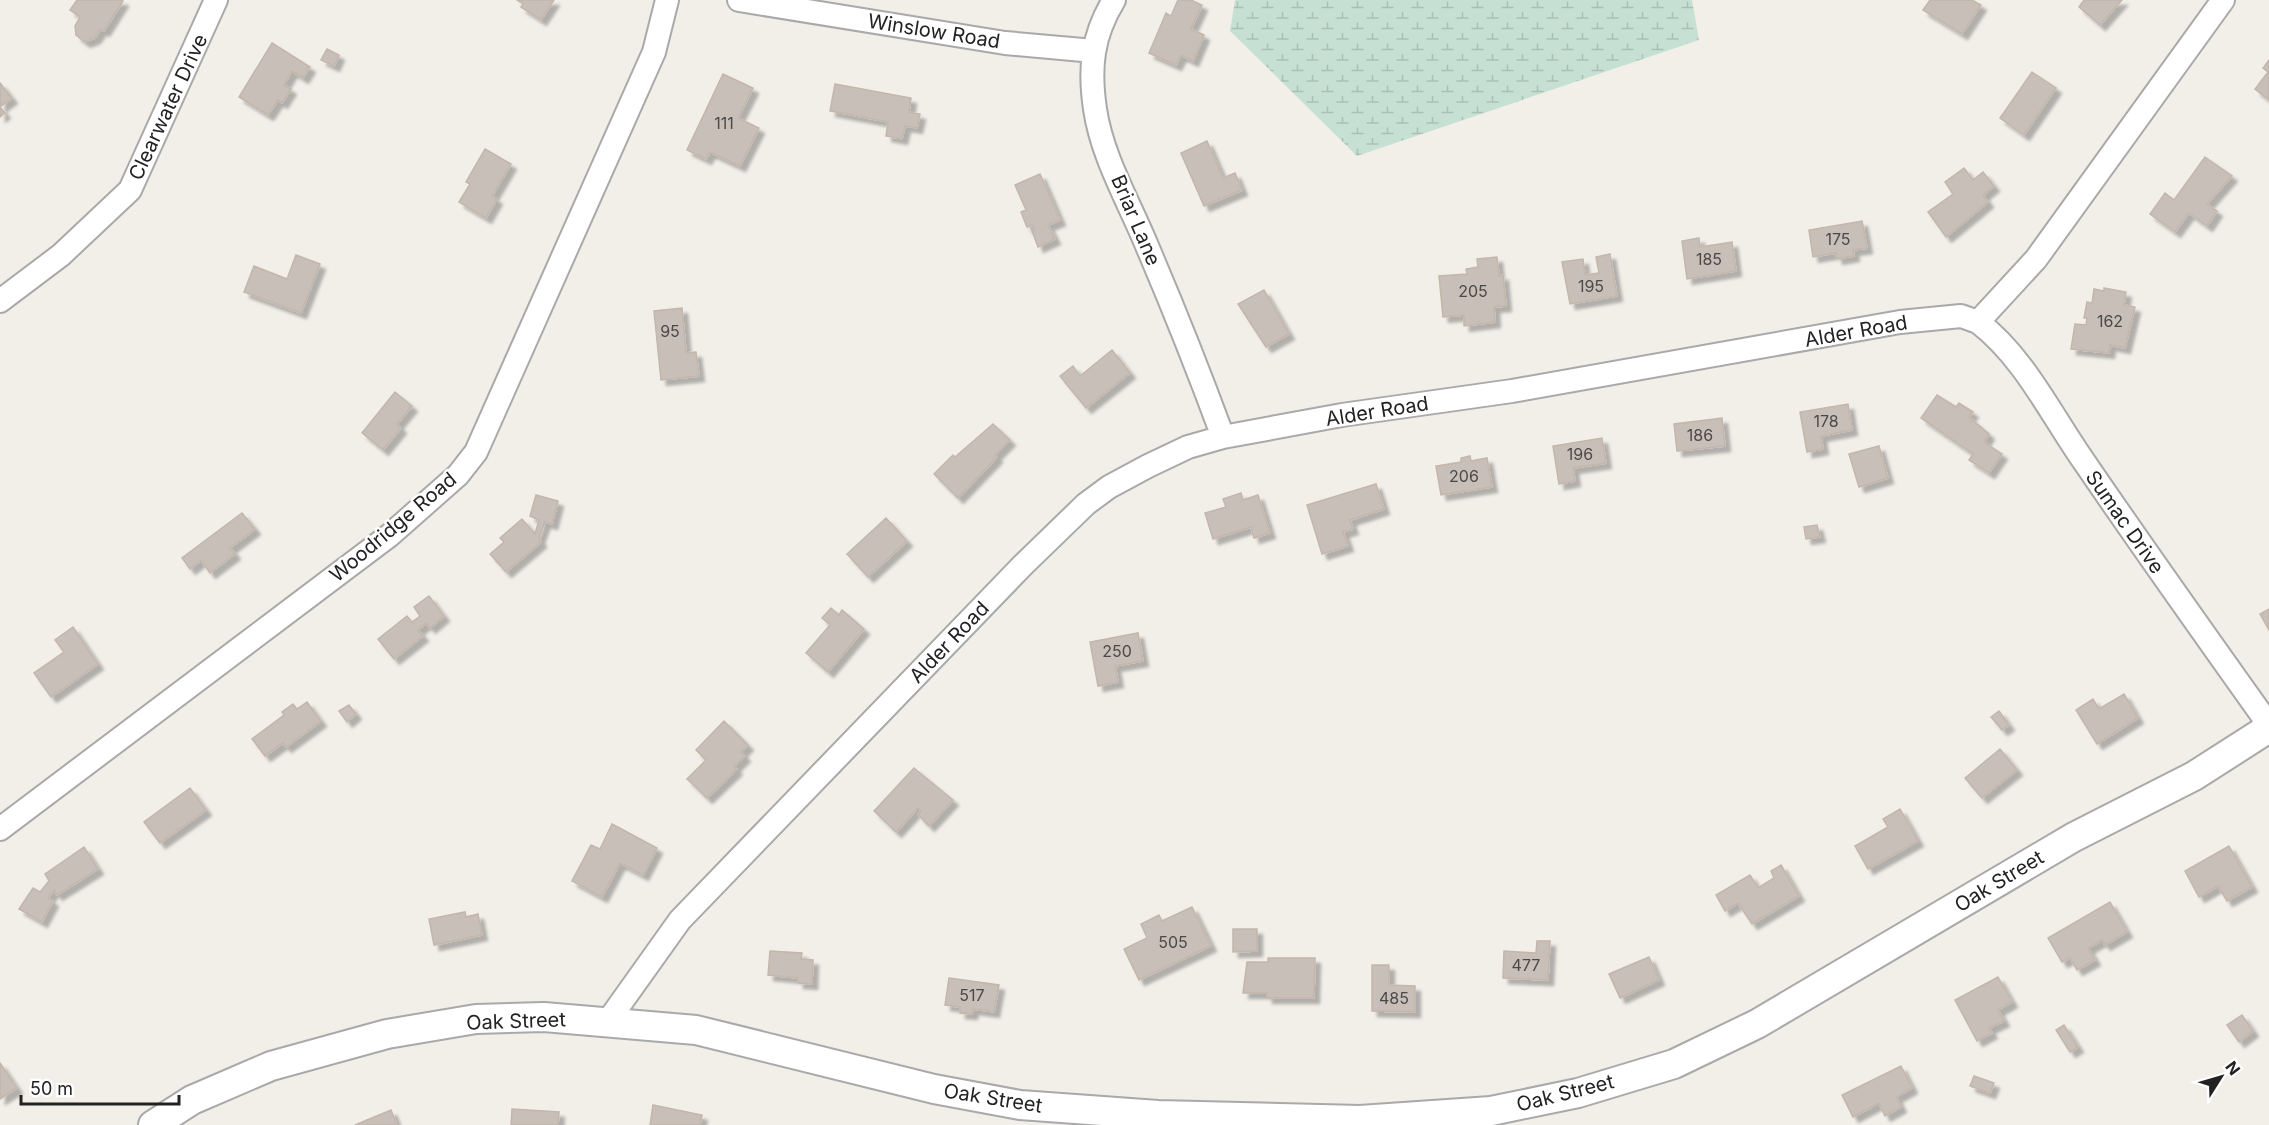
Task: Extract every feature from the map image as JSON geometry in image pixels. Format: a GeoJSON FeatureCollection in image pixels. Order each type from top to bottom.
{"type":"FeatureCollection","features":[{"type":"Feature","properties":{"kind":"street","name":"Clearwater Drive"},"geometry":{"type":"LineString","coordinates":[[0,301],[61,255],[130,190],[216,0]]}},
{"type":"Feature","properties":{"kind":"street","name":"Woodridge Road"},"geometry":{"type":"LineString","coordinates":[[0,829],[390,536],[458,475],[476,452],[654,51],[667,0]]}},
{"type":"Feature","properties":{"kind":"street","name":"Winslow Road"},"geometry":{"type":"LineString","coordinates":[[738,0],[1005,43],[1094,51]]}},
{"type":"Feature","properties":{"kind":"street","name":"Briar Lane"},"geometry":{"type":"LineString","coordinates":[[1114,0],[1096,36],[1092,78],[1096,111],[1105,146],[1179,321],[1223,437]]}},
{"type":"Feature","properties":{"kind":"street"},"geometry":{"type":"LineString","coordinates":[[1978,322],[2036,259],[2223,0]]}},
{"type":"Feature","properties":{"kind":"street","name":"Alder Road"},"geometry":{"type":"LineString","coordinates":[[608,1021],[680,920],[1023,565],[1086,504],[1109,487],[1155,462],[1188,447],[1223,437],[1342,415],[1512,391],[1900,322],[1961,316],[1978,322]]}},
{"type":"Feature","properties":{"kind":"street","name":"Sumac Drive"},"geometry":{"type":"LineString","coordinates":[[1978,322],[2000,338],[2028,375],[2163,577],[2269,727]]}},
{"type":"Feature","properties":{"kind":"street","name":"Oak Street"},"geometry":{"type":"LineString","coordinates":[[153,1125],[192,1100],[271,1066],[387,1034],[476,1019],[544,1017],[696,1030],[934,1089],[1020,1105],[1158,1115],[1360,1122],[1491,1111],[1578,1093],[1674,1064],[1757,1024],[2074,837],[2194,776],[2269,727]]}},
{"type":"Feature","properties":{"kind":"green space"},"geometry":{"type":"Polygon","coordinates":[[[1235,0],[1692,0],[1699,40],[1357,156],[1230,31],[1235,0]]]}},
{"type":"Feature","properties":{"kind":"building"},"geometry":{"type":"Polygon","coordinates":[[[77,0],[123,1],[104,31],[101,29],[95,38],[85,42],[76,35],[75,26],[80,17],[70,10],[77,0]]]}},
{"type":"Feature","properties":{"kind":"building"},"geometry":{"type":"Polygon","coordinates":[[[517,0],[554,0],[541,20],[521,7],[523,4],[517,0]]]}},
{"type":"Feature","properties":{"kind":"building"},"geometry":{"type":"Polygon","coordinates":[[[1178,0],[1191,0],[1202,5],[1191,29],[1204,35],[1193,61],[1181,55],[1176,65],[1149,53],[1166,13],[1171,16],[1178,0]]]}},
{"type":"Feature","properties":{"kind":"building"},"geometry":{"type":"Polygon","coordinates":[[[1930,0],[1972,0],[1981,5],[1962,34],[1923,10],[1930,0]]]}},
{"type":"Feature","properties":{"kind":"building"},"geometry":{"type":"Polygon","coordinates":[[[2084,0],[2122,0],[2100,25],[2079,7],[2084,0]]]}},
{"type":"Feature","properties":{"kind":"building"},"geometry":{"type":"Polygon","coordinates":[[[272,43],[310,67],[303,78],[292,71],[284,85],[291,89],[282,103],[278,100],[268,115],[239,97],[272,43]]]}},
{"type":"Feature","properties":{"kind":"building"},"geometry":{"type":"Polygon","coordinates":[[[327,49],[339,55],[334,66],[321,60],[327,49]]]}},
{"type":"Feature","properties":{"kind":"building"},"geometry":{"type":"Polygon","coordinates":[[[2269,60],[2269,100],[2255,89],[2268,72],[2263,68],[2269,60]]]}},
{"type":"Feature","properties":{"kind":"building"},"geometry":{"type":"Polygon","coordinates":[[[2032,72],[2056,88],[2024,135],[2000,118],[2032,72]]]}},
{"type":"Feature","properties":{"kind":"building"},"geometry":{"type":"Polygon","coordinates":[[[723,74],[753,88],[738,118],[759,128],[740,166],[710,152],[706,159],[687,150],[723,74]]]}},
{"type":"Feature","properties":{"kind":"building"},"geometry":{"type":"Polygon","coordinates":[[[0,83],[12,98],[0,107],[0,83]]]}},
{"type":"Feature","properties":{"kind":"building"},"geometry":{"type":"Polygon","coordinates":[[[835,84],[911,98],[909,112],[920,114],[917,128],[905,126],[902,139],[886,136],[888,122],[830,111],[835,84]]]}},
{"type":"Feature","properties":{"kind":"building"},"geometry":{"type":"Polygon","coordinates":[[[0,107],[5,113],[0,117],[0,107]]]}},
{"type":"Feature","properties":{"kind":"building"},"geometry":{"type":"Polygon","coordinates":[[[1207,141],[1223,178],[1235,173],[1242,190],[1204,206],[1181,153],[1207,141]]]}},
{"type":"Feature","properties":{"kind":"building"},"geometry":{"type":"Polygon","coordinates":[[[485,149],[511,164],[492,196],[497,199],[486,218],[459,202],[470,184],[466,182],[485,149]]]}},
{"type":"Feature","properties":{"kind":"building"},"geometry":{"type":"Polygon","coordinates":[[[2205,157],[2232,176],[2207,204],[2217,211],[2207,226],[2189,213],[2175,232],[2150,214],[2165,193],[2174,200],[2205,157]]]}},
{"type":"Feature","properties":{"kind":"building"},"geometry":{"type":"Polygon","coordinates":[[[1964,168],[1973,180],[1983,172],[1994,186],[1983,195],[1988,202],[1946,237],[1928,212],[1953,194],[1945,182],[1964,168]]]}},
{"type":"Feature","properties":{"kind":"building"},"geometry":{"type":"Polygon","coordinates":[[[1040,174],[1060,220],[1048,225],[1055,239],[1038,247],[1032,231],[1035,230],[1033,225],[1027,227],[1021,212],[1026,210],[1015,185],[1040,174]]]}},
{"type":"Feature","properties":{"kind":"building"},"geometry":{"type":"Polygon","coordinates":[[[1862,221],[1867,248],[1853,250],[1854,256],[1837,259],[1836,253],[1813,257],[1809,230],[1862,221]]]}},
{"type":"Feature","properties":{"kind":"building"},"geometry":{"type":"Polygon","coordinates":[[[1699,238],[1700,247],[1732,242],[1736,271],[1687,279],[1682,241],[1699,238]]]}},
{"type":"Feature","properties":{"kind":"building"},"geometry":{"type":"Polygon","coordinates":[[[1610,254],[1617,296],[1570,304],[1562,262],[1583,259],[1585,275],[1599,273],[1596,257],[1610,254]]]}},
{"type":"Feature","properties":{"kind":"building"},"geometry":{"type":"Polygon","coordinates":[[[296,255],[320,264],[301,313],[244,292],[254,266],[287,279],[296,255]]]}},
{"type":"Feature","properties":{"kind":"building"},"geometry":{"type":"Polygon","coordinates":[[[1497,257],[1499,276],[1503,275],[1506,306],[1494,307],[1495,322],[1464,326],[1464,315],[1443,317],[1439,276],[1467,274],[1466,269],[1478,267],[1477,259],[1497,257]]]}},
{"type":"Feature","properties":{"kind":"building"},"geometry":{"type":"Polygon","coordinates":[[[2104,288],[2126,292],[2124,305],[2135,307],[2125,348],[2110,345],[2109,353],[2071,349],[2075,324],[2086,325],[2087,318],[2084,318],[2087,302],[2092,303],[2094,289],[2104,291],[2104,288]]]}},
{"type":"Feature","properties":{"kind":"building"},"geometry":{"type":"Polygon","coordinates":[[[1264,290],[1289,334],[1266,347],[1238,304],[1264,290]]]}},
{"type":"Feature","properties":{"kind":"building"},"geometry":{"type":"Polygon","coordinates":[[[682,308],[686,353],[696,352],[699,376],[661,380],[654,311],[682,308]]]}},
{"type":"Feature","properties":{"kind":"building"},"geometry":{"type":"Polygon","coordinates":[[[1112,350],[1130,373],[1086,408],[1060,376],[1073,366],[1080,376],[1112,350]]]}},
{"type":"Feature","properties":{"kind":"building"},"geometry":{"type":"Polygon","coordinates":[[[395,392],[412,406],[397,424],[401,428],[383,450],[362,433],[395,392]]]}},
{"type":"Feature","properties":{"kind":"building"},"geometry":{"type":"Polygon","coordinates":[[[1937,395],[1956,407],[1959,403],[1973,412],[1969,417],[1989,434],[1984,442],[2002,454],[1989,473],[1969,460],[1973,454],[1921,418],[1937,395]]]}},
{"type":"Feature","properties":{"kind":"building"},"geometry":{"type":"Polygon","coordinates":[[[1848,404],[1852,430],[1821,436],[1823,449],[1807,452],[1800,412],[1848,404]]]}},
{"type":"Feature","properties":{"kind":"building"},"geometry":{"type":"Polygon","coordinates":[[[1722,418],[1725,446],[1677,451],[1674,424],[1722,418]]]}},
{"type":"Feature","properties":{"kind":"building"},"geometry":{"type":"Polygon","coordinates":[[[993,424],[1010,440],[958,498],[934,474],[953,455],[955,457],[993,424]]]}},
{"type":"Feature","properties":{"kind":"building"},"geometry":{"type":"Polygon","coordinates":[[[1602,438],[1606,463],[1573,468],[1575,481],[1559,484],[1553,446],[1602,438]]]}},
{"type":"Feature","properties":{"kind":"building"},"geometry":{"type":"Polygon","coordinates":[[[1879,446],[1888,478],[1859,487],[1849,454],[1879,446]]]}},
{"type":"Feature","properties":{"kind":"building"},"geometry":{"type":"Polygon","coordinates":[[[1470,456],[1471,461],[1487,458],[1492,487],[1441,495],[1436,466],[1461,462],[1461,458],[1470,456]]]}},
{"type":"Feature","properties":{"kind":"building"},"geometry":{"type":"Polygon","coordinates":[[[1376,484],[1384,509],[1350,520],[1353,529],[1343,532],[1348,546],[1322,554],[1307,505],[1376,484]]]}},
{"type":"Feature","properties":{"kind":"building"},"geometry":{"type":"Polygon","coordinates":[[[1241,493],[1243,500],[1258,495],[1270,533],[1254,538],[1251,527],[1213,539],[1205,513],[1226,507],[1223,499],[1241,493]]]}},
{"type":"Feature","properties":{"kind":"building"},"geometry":{"type":"Polygon","coordinates":[[[536,495],[558,501],[552,524],[545,522],[539,538],[541,542],[506,572],[490,554],[504,542],[500,538],[522,519],[535,534],[539,520],[530,516],[536,495]]]}},
{"type":"Feature","properties":{"kind":"building"},"geometry":{"type":"Polygon","coordinates":[[[242,513],[255,529],[230,548],[235,554],[210,573],[201,560],[190,569],[182,558],[242,513]]]}},
{"type":"Feature","properties":{"kind":"building"},"geometry":{"type":"Polygon","coordinates":[[[886,518],[907,541],[868,577],[847,554],[886,518]]]}},
{"type":"Feature","properties":{"kind":"building"},"geometry":{"type":"Polygon","coordinates":[[[1817,525],[1820,537],[1806,539],[1804,527],[1817,525]]]}},
{"type":"Feature","properties":{"kind":"building"},"geometry":{"type":"Polygon","coordinates":[[[429,596],[444,616],[430,628],[426,623],[418,630],[423,636],[394,659],[378,639],[407,616],[412,622],[420,616],[414,607],[429,596]]]}},
{"type":"Feature","properties":{"kind":"building"},"geometry":{"type":"Polygon","coordinates":[[[831,608],[839,615],[842,610],[864,629],[828,672],[806,653],[830,625],[822,618],[831,608]]]}},
{"type":"Feature","properties":{"kind":"building"},"geometry":{"type":"Polygon","coordinates":[[[2269,609],[2269,630],[2260,614],[2269,609]]]}},
{"type":"Feature","properties":{"kind":"building"},"geometry":{"type":"Polygon","coordinates":[[[73,627],[98,664],[51,697],[34,673],[64,652],[55,640],[73,627]]]}},
{"type":"Feature","properties":{"kind":"building"},"geometry":{"type":"Polygon","coordinates":[[[1138,633],[1143,661],[1115,666],[1118,682],[1098,686],[1090,642],[1138,633]]]}},
{"type":"Feature","properties":{"kind":"building"},"geometry":{"type":"Polygon","coordinates":[[[2124,694],[2138,718],[2097,744],[2076,710],[2093,699],[2099,709],[2124,694]]]}},
{"type":"Feature","properties":{"kind":"building"},"geometry":{"type":"Polygon","coordinates":[[[307,702],[321,721],[286,747],[283,743],[265,756],[252,739],[284,715],[282,712],[293,704],[297,709],[307,702]]]}},
{"type":"Feature","properties":{"kind":"building"},"geometry":{"type":"Polygon","coordinates":[[[349,705],[356,714],[347,722],[339,711],[349,705]]]}},
{"type":"Feature","properties":{"kind":"building"},"geometry":{"type":"Polygon","coordinates":[[[1999,711],[2009,725],[2002,730],[1991,717],[1999,711]]]}},
{"type":"Feature","properties":{"kind":"building"},"geometry":{"type":"Polygon","coordinates":[[[724,721],[748,745],[741,752],[745,756],[734,767],[737,769],[707,798],[687,779],[706,760],[696,750],[724,721]]]}},
{"type":"Feature","properties":{"kind":"building"},"geometry":{"type":"Polygon","coordinates":[[[2000,749],[2017,770],[1982,798],[1965,778],[2000,749]]]}},
{"type":"Feature","properties":{"kind":"building"},"geometry":{"type":"Polygon","coordinates":[[[914,768],[953,800],[929,826],[918,815],[921,811],[918,808],[896,832],[874,811],[914,768]]]}},
{"type":"Feature","properties":{"kind":"building"},"geometry":{"type":"Polygon","coordinates":[[[190,788],[206,810],[160,843],[144,822],[190,788]]]}},
{"type":"Feature","properties":{"kind":"building"},"geometry":{"type":"Polygon","coordinates":[[[1900,809],[1918,841],[1868,869],[1855,846],[1888,827],[1883,819],[1900,809]]]}},
{"type":"Feature","properties":{"kind":"building"},"geometry":{"type":"Polygon","coordinates":[[[612,824],[657,848],[643,875],[620,863],[602,897],[572,881],[591,845],[600,849],[612,824]]]}},
{"type":"Feature","properties":{"kind":"building"},"geometry":{"type":"Polygon","coordinates":[[[2229,846],[2252,887],[2227,901],[2218,886],[2199,897],[2185,871],[2229,846]]]}},
{"type":"Feature","properties":{"kind":"building"},"geometry":{"type":"Polygon","coordinates":[[[84,847],[98,869],[57,895],[54,890],[48,898],[53,901],[42,922],[19,909],[33,888],[40,892],[49,881],[45,874],[84,847]]]}},
{"type":"Feature","properties":{"kind":"building"},"geometry":{"type":"Polygon","coordinates":[[[1781,865],[1799,896],[1752,924],[1738,903],[1725,911],[1716,895],[1750,875],[1758,888],[1774,878],[1771,871],[1781,865]]]}},
{"type":"Feature","properties":{"kind":"building"},"geometry":{"type":"Polygon","coordinates":[[[2110,902],[2127,932],[2105,945],[2102,940],[2088,948],[2095,960],[2077,970],[2070,958],[2062,962],[2048,938],[2110,902]]]}},
{"type":"Feature","properties":{"kind":"building"},"geometry":{"type":"Polygon","coordinates":[[[1192,907],[1211,946],[1139,980],[1124,949],[1147,938],[1141,924],[1159,915],[1162,921],[1192,907]]]}},
{"type":"Feature","properties":{"kind":"building"},"geometry":{"type":"Polygon","coordinates":[[[465,912],[466,917],[478,914],[482,935],[434,945],[429,919],[465,912]]]}},
{"type":"Feature","properties":{"kind":"building"},"geometry":{"type":"Polygon","coordinates":[[[1233,929],[1257,929],[1257,951],[1233,952],[1233,929]]]}},
{"type":"Feature","properties":{"kind":"building"},"geometry":{"type":"Polygon","coordinates":[[[1537,941],[1550,941],[1548,980],[1503,978],[1504,951],[1536,953],[1537,941]]]}},
{"type":"Feature","properties":{"kind":"building"},"geometry":{"type":"Polygon","coordinates":[[[770,951],[802,953],[801,959],[813,960],[812,984],[798,983],[798,978],[768,975],[770,951]]]}},
{"type":"Feature","properties":{"kind":"building"},"geometry":{"type":"Polygon","coordinates":[[[1649,957],[1659,980],[1620,998],[1609,974],[1649,957]]]}},
{"type":"Feature","properties":{"kind":"building"},"geometry":{"type":"Polygon","coordinates":[[[1268,958],[1315,958],[1314,998],[1267,998],[1267,993],[1243,993],[1247,962],[1268,962],[1268,958]]]}},
{"type":"Feature","properties":{"kind":"building"},"geometry":{"type":"Polygon","coordinates":[[[1372,965],[1389,965],[1389,985],[1415,986],[1415,1012],[1372,1011],[1372,965]]]}},
{"type":"Feature","properties":{"kind":"building"},"geometry":{"type":"Polygon","coordinates":[[[1998,977],[2012,1002],[1998,1010],[2004,1021],[1989,1028],[1992,1033],[1977,1041],[1955,1000],[1998,977]]]}},
{"type":"Feature","properties":{"kind":"building"},"geometry":{"type":"Polygon","coordinates":[[[949,978],[999,985],[994,1012],[973,1009],[972,1014],[960,1013],[960,1007],[945,1005],[949,978]]]}},
{"type":"Feature","properties":{"kind":"building"},"geometry":{"type":"Polygon","coordinates":[[[2242,1015],[2253,1031],[2239,1042],[2227,1025],[2242,1015]]]}},
{"type":"Feature","properties":{"kind":"building"},"geometry":{"type":"Polygon","coordinates":[[[2064,1025],[2078,1047],[2070,1052],[2056,1030],[2064,1025]]]}},
{"type":"Feature","properties":{"kind":"building"},"geometry":{"type":"Polygon","coordinates":[[[0,1063],[17,1088],[0,1099],[0,1063]]]}},
{"type":"Feature","properties":{"kind":"building"},"geometry":{"type":"Polygon","coordinates":[[[1901,1066],[1912,1088],[1896,1097],[1901,1107],[1885,1116],[1879,1103],[1853,1117],[1842,1095],[1901,1066]]]}},
{"type":"Feature","properties":{"kind":"building"},"geometry":{"type":"Polygon","coordinates":[[[1974,1076],[1994,1083],[1990,1093],[1970,1086],[1974,1076]]]}},
{"type":"Feature","properties":{"kind":"building"},"geometry":{"type":"Polygon","coordinates":[[[653,1105],[702,1115],[700,1125],[650,1125],[653,1105]]]}},
{"type":"Feature","properties":{"kind":"building"},"geometry":{"type":"Polygon","coordinates":[[[512,1109],[559,1112],[558,1125],[511,1125],[512,1109]]]}},
{"type":"Feature","properties":{"kind":"building"},"geometry":{"type":"Polygon","coordinates":[[[391,1110],[397,1125],[355,1125],[391,1110]]]}}]}
